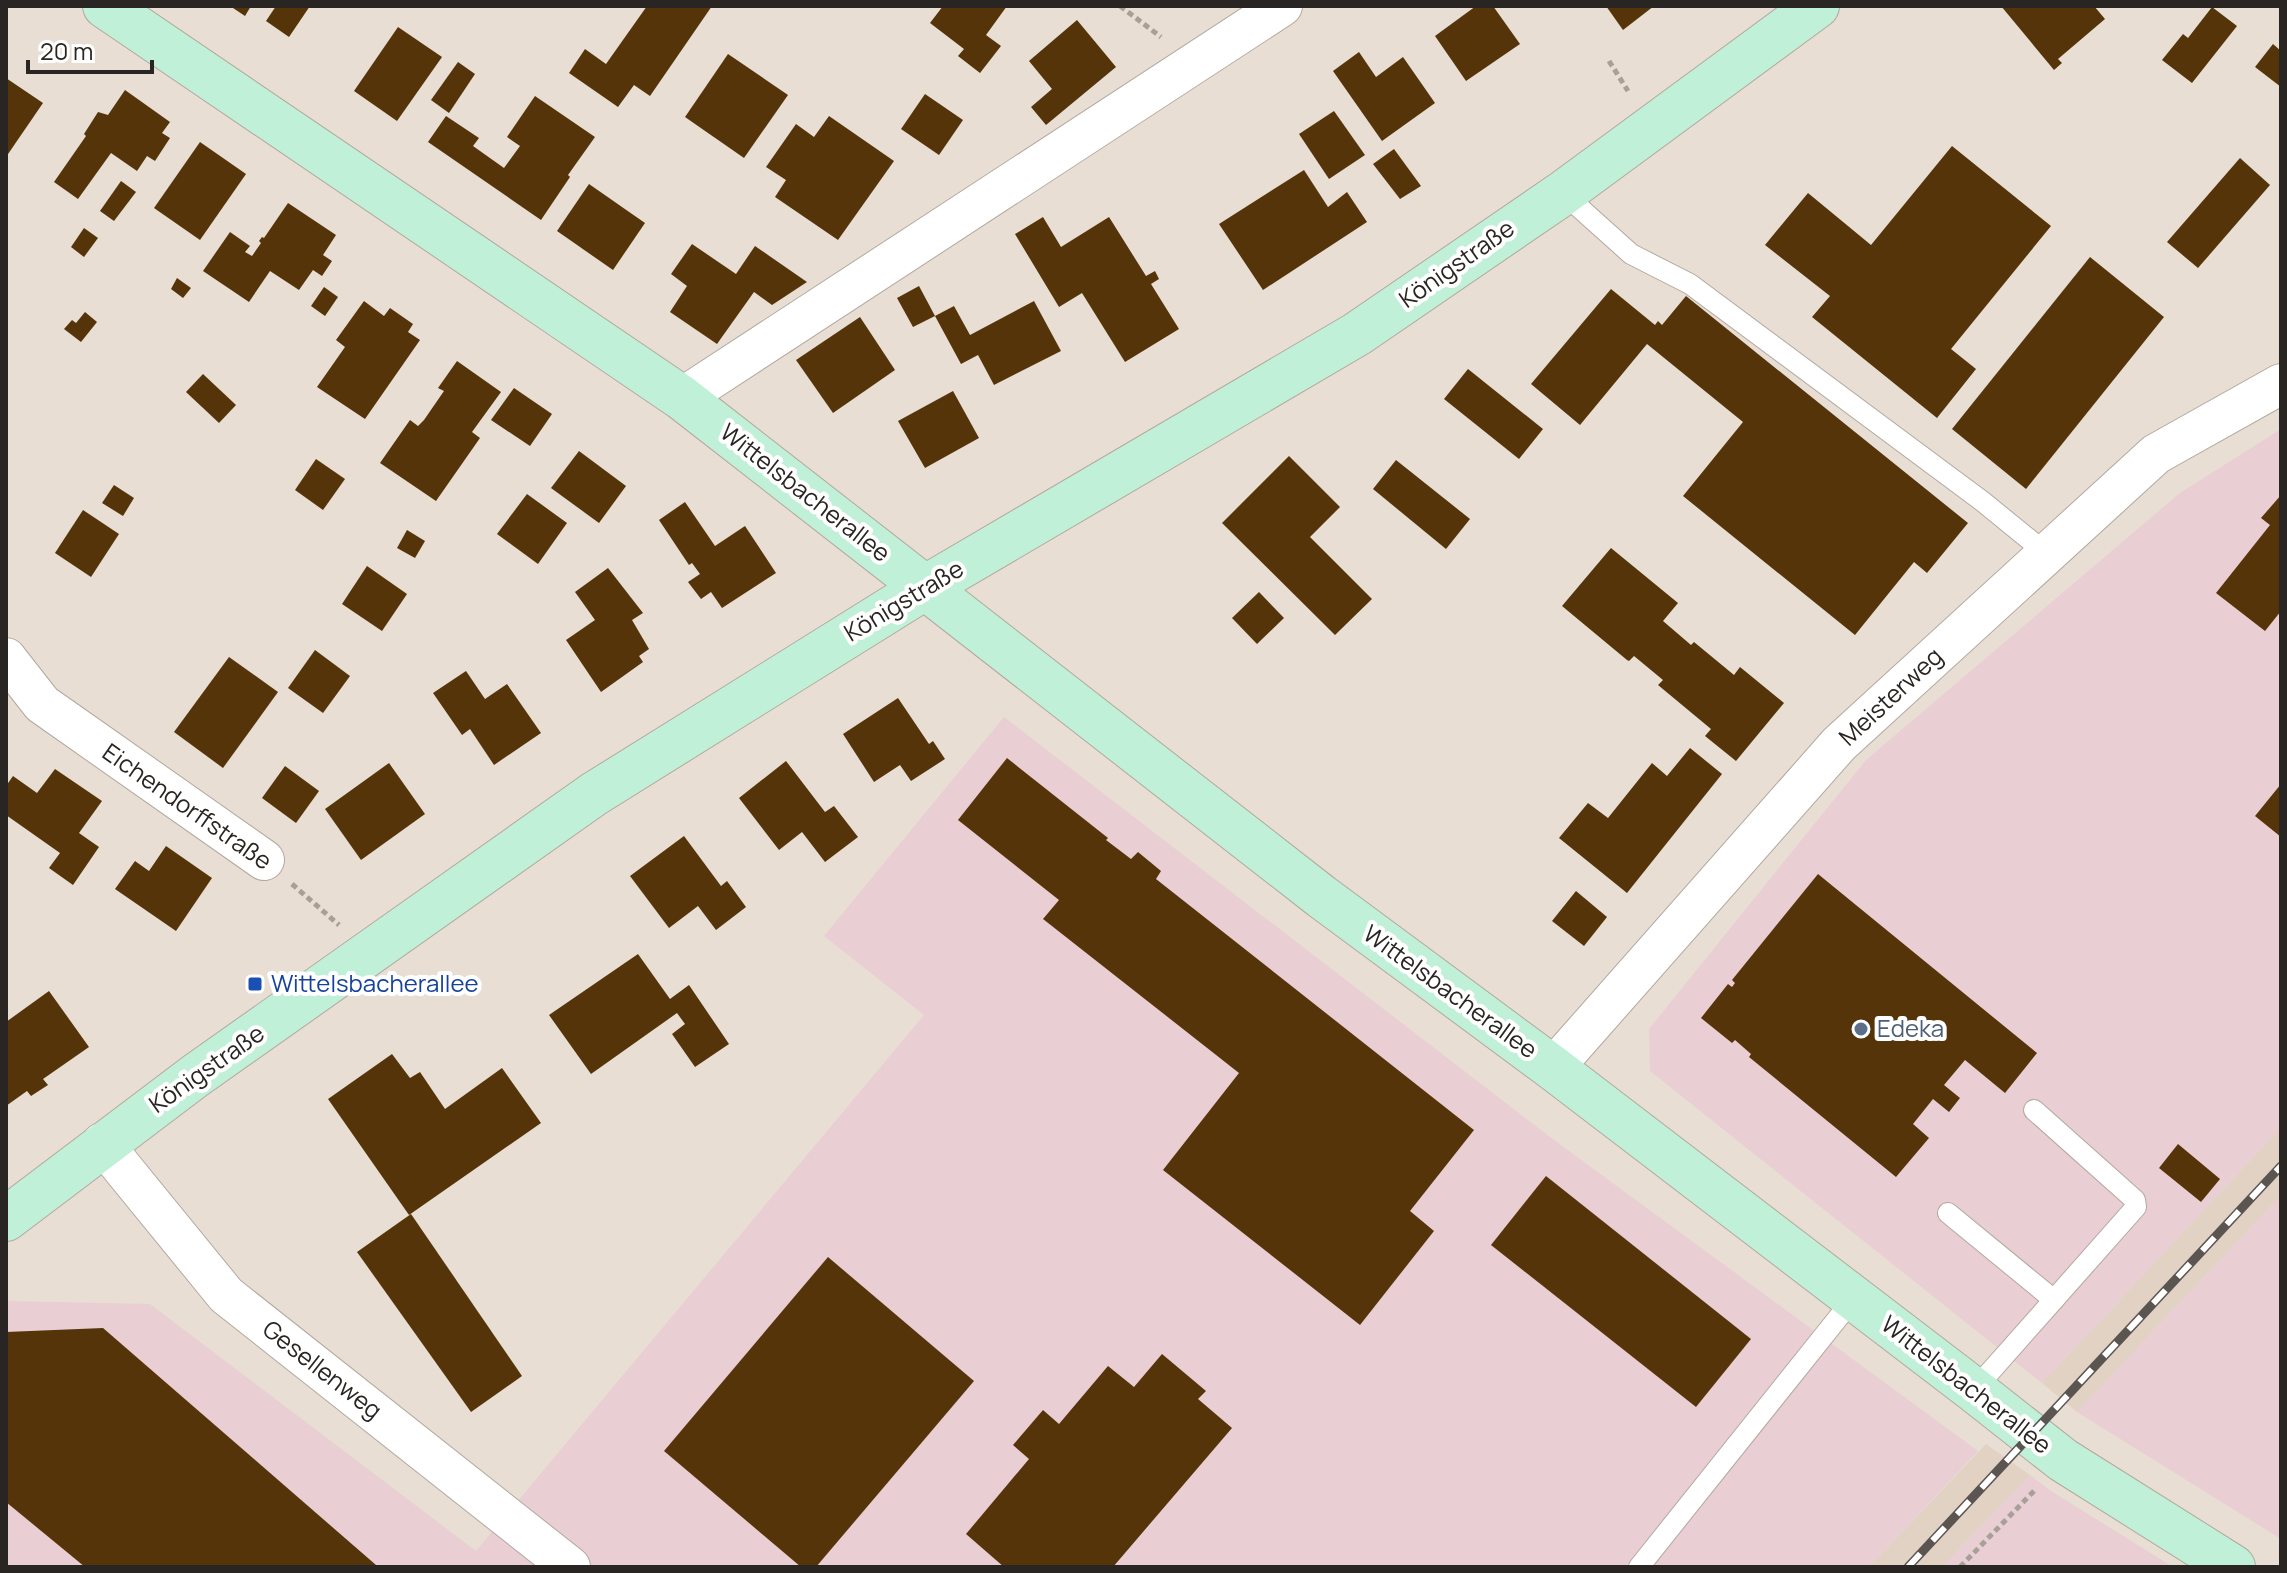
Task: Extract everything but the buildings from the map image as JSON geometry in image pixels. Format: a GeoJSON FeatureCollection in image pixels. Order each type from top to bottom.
{"type":"FeatureCollection","features":[{"type":"Feature","properties":{"kind":"street","name":"Wittelsbacherallee"},"geometry":{"type":"LineString","coordinates":[[105,6],[682,398],[1322,897],[1553,1068],[1974,1390],[2030,1437],[2233,1567]]}},
{"type":"Feature","properties":{"kind":"street"},"geometry":{"type":"LineString","coordinates":[[682,398],[1282,6]]}},
{"type":"Feature","properties":{"kind":"street","name":"Königstraße"},"geometry":{"type":"LineString","coordinates":[[6,1219],[102,1143],[594,794],[926,587],[1357,334],[1563,193],[1817,6]]}},
{"type":"Feature","properties":{"kind":"street","name":"Meisterweg"},"geometry":{"type":"LineString","coordinates":[[1553,1068],[1839,744],[2156,454],[2281,384]]}},
{"type":"Feature","properties":{"kind":"street","name":"Eichendorffstraße"},"geometry":{"type":"LineString","coordinates":[[6,658],[42,704],[264,860]]}},
{"type":"Feature","properties":{"kind":"street","name":"Gesellenweg"},"geometry":{"type":"LineString","coordinates":[[102,1143],[226,1295],[570,1567]]}},
{"type":"Feature","properties":{"kind":"lane"},"geometry":{"type":"LineString","coordinates":[[1563,193],[1631,254],[1690,284],[1982,501],[2047,554]]}},
{"type":"Feature","properties":{"kind":"lane"},"geometry":{"type":"LineString","coordinates":[[1974,1390],[2136,1207],[2135,1200],[2034,1110]]}},
{"type":"Feature","properties":{"kind":"lane"},"geometry":{"type":"LineString","coordinates":[[1948,1213],[2054,1300]]}},
{"type":"Feature","properties":{"kind":"lane"},"geometry":{"type":"LineString","coordinates":[[1639,1567],[1854,1298]]}},
{"type":"Feature","properties":{"kind":"path","name":"Eichendorffstraße"},"geometry":{"type":"LineString","coordinates":[[264,860],[372,953]]}},
{"type":"Feature","properties":{"kind":"path"},"geometry":{"type":"LineString","coordinates":[[1960,1567],[2063,1460]]}},
{"type":"Feature","properties":{"kind":"shaded area"},"geometry":{"type":"Polygon","coordinates":[[[2281,429],[2281,1128],[2042,1383],[1650,1071],[1649,1029],[1866,760],[2180,493],[2281,429]]]}},
{"type":"Feature","properties":{"kind":"shaded area"},"geometry":{"type":"Polygon","coordinates":[[[1004,717],[1550,1137],[1978,1451],[1869,1567],[6,1567],[6,1301],[150,1304],[476,1551],[924,1015],[824,936],[1004,717]]]}},
{"type":"Feature","properties":{"kind":"shaded area"},"geometry":{"type":"Polygon","coordinates":[[[2281,1128],[2281,1195],[2077,1412],[2042,1383],[2281,1128]]]}},
{"type":"Feature","properties":{"kind":"shaded area"},"geometry":{"type":"Polygon","coordinates":[[[2281,1195],[2281,1539],[2077,1412],[2281,1195]]]}},
{"type":"Feature","properties":{"kind":"shaded area"},"geometry":{"type":"Polygon","coordinates":[[[1986,1444],[2030,1475],[1942,1567],[1869,1567],[1986,1444]]]}},
{"type":"Feature","properties":{"kind":"shaded area"},"geometry":{"type":"Polygon","coordinates":[[[2030,1475],[2051,1491],[2173,1567],[1942,1567],[2030,1475]]]}},
{"type":"Feature","properties":{"kind":"railway"},"geometry":{"type":"LineString","coordinates":[[1908,1567],[2281,1166]]}},
{"type":"Feature","properties":{"kind":"place","name":"Wittelsbacherallee"},"geometry":{"type":"Point","coordinates":[255,984]}},
{"type":"Feature","properties":{"kind":"place","name":"Edeka"},"geometry":{"type":"Point","coordinates":[1861,1029]}}]}
